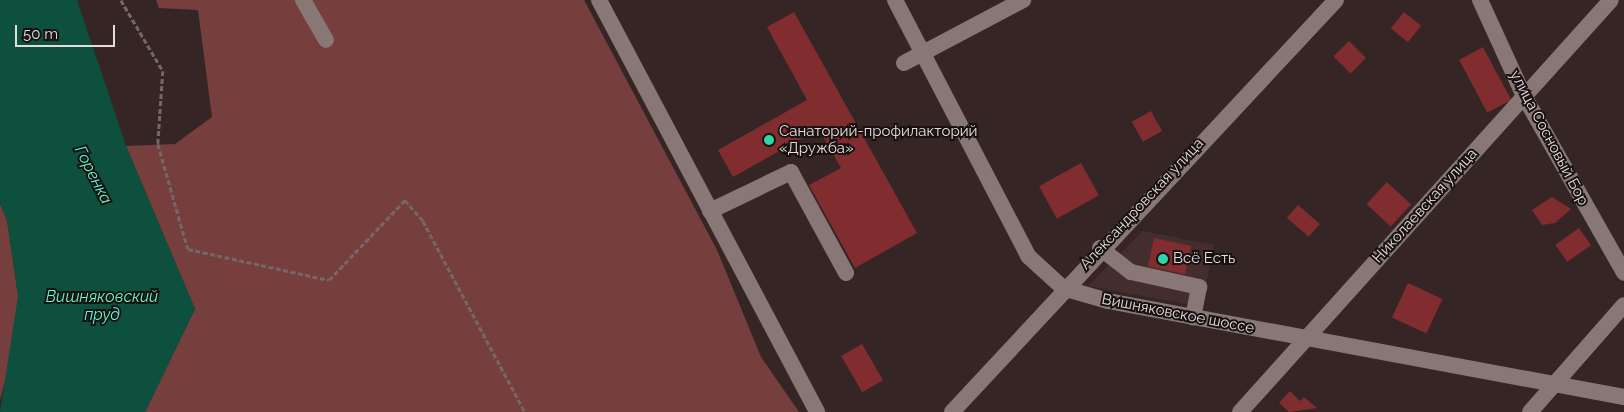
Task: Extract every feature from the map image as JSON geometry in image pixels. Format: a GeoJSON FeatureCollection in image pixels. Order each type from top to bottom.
{"type":"FeatureCollection","features":[{"type":"Feature","properties":{"kind":"street"},"geometry":{"type":"LineString","coordinates":[[303,0],[326,40]]}},
{"type":"Feature","properties":{"kind":"street"},"geometry":{"type":"LineString","coordinates":[[599,0],[817,412]]}},
{"type":"Feature","properties":{"kind":"street","name":"Вишняковское шоссе"},"geometry":{"type":"LineString","coordinates":[[895,0],[1028,256],[1063,288],[1193,317],[1624,397]]}},
{"type":"Feature","properties":{"kind":"street"},"geometry":{"type":"LineString","coordinates":[[904,63],[1023,0]]}},
{"type":"Feature","properties":{"kind":"street","name":"Александровская улица"},"geometry":{"type":"LineString","coordinates":[[952,412],[1100,248],[1336,0]]}},
{"type":"Feature","properties":{"kind":"street","name":"улица Сосновый Бор"},"geometry":{"type":"LineString","coordinates":[[1480,0],[1524,96],[1624,273]]}},
{"type":"Feature","properties":{"kind":"street","name":"Николаевская улица"},"geometry":{"type":"LineString","coordinates":[[1240,412],[1611,0]]}},
{"type":"Feature","properties":{"kind":"street"},"geometry":{"type":"LineString","coordinates":[[710,211],[790,172],[846,273]]}},
{"type":"Feature","properties":{"kind":"street"},"geometry":{"type":"LineString","coordinates":[[1100,248],[1130,272],[1199,287],[1193,317]]}},
{"type":"Feature","properties":{"kind":"street"},"geometry":{"type":"LineString","coordinates":[[1530,412],[1624,305]]}},
{"type":"Feature","properties":{"kind":"path"},"geometry":{"type":"LineString","coordinates":[[120,0],[163,72],[158,144],[188,249],[329,280],[405,200],[423,221],[525,412]]}},
{"type":"Feature","properties":{"kind":"shaded area"},"geometry":{"type":"Polygon","coordinates":[[[156,0],[584,0],[717,250],[761,357],[799,412],[145,412],[195,309],[126,146],[175,144],[212,117],[198,10],[159,8],[156,0]]]}},
{"type":"Feature","properties":{"kind":"shaded area"},"geometry":{"type":"Polygon","coordinates":[[[0,204],[7,220],[18,296],[13,352],[0,400],[0,204]]]}},
{"type":"Feature","properties":{"kind":"shaded area"},"geometry":{"type":"Polygon","coordinates":[[[1143,231],[1214,245],[1202,307],[1088,286],[1143,231]]]}},
{"type":"Feature","properties":{"kind":"water","name":"Вишняковский пруд"},"geometry":{"type":"Polygon","coordinates":[[[0,0],[77,0],[126,146],[195,309],[145,412],[0,412],[18,296],[7,220],[0,204],[0,0]]]}},
{"type":"Feature","properties":{"kind":"building","name":"Санаторий-профилакторий «Дружба»"},"geometry":{"type":"Polygon","coordinates":[[[794,12],[917,233],[855,268],[809,185],[841,168],[819,129],[733,177],[718,150],[807,100],[767,27],[794,12]]]}},
{"type":"Feature","properties":{"kind":"building"},"geometry":{"type":"Polygon","coordinates":[[[1404,12],[1421,26],[1408,42],[1391,28],[1404,12]]]}},
{"type":"Feature","properties":{"kind":"building"},"geometry":{"type":"Polygon","coordinates":[[[1349,41],[1366,58],[1350,74],[1333,57],[1349,41]]]}},
{"type":"Feature","properties":{"kind":"building"},"geometry":{"type":"Polygon","coordinates":[[[1483,47],[1511,100],[1487,113],[1459,60],[1483,47]]]}},
{"type":"Feature","properties":{"kind":"building"},"geometry":{"type":"Polygon","coordinates":[[[1151,111],[1162,131],[1143,142],[1132,122],[1151,111]]]}},
{"type":"Feature","properties":{"kind":"building"},"geometry":{"type":"Polygon","coordinates":[[[1081,163],[1099,195],[1057,219],[1039,186],[1081,163]]]}},
{"type":"Feature","properties":{"kind":"building"},"geometry":{"type":"Polygon","coordinates":[[[1387,182],[1411,205],[1391,226],[1367,204],[1387,182]]]}},
{"type":"Feature","properties":{"kind":"building"},"geometry":{"type":"Polygon","coordinates":[[[1552,197],[1571,209],[1555,223],[1542,225],[1532,210],[1552,197]]]}},
{"type":"Feature","properties":{"kind":"building"},"geometry":{"type":"Polygon","coordinates":[[[1298,205],[1320,224],[1309,237],[1287,218],[1298,205]]]}},
{"type":"Feature","properties":{"kind":"building"},"geometry":{"type":"Polygon","coordinates":[[[1579,228],[1591,245],[1567,262],[1555,245],[1579,228]]]}},
{"type":"Feature","properties":{"kind":"building"},"geometry":{"type":"Polygon","coordinates":[[[1154,238],[1191,246],[1185,274],[1148,266],[1154,238]]]}},
{"type":"Feature","properties":{"kind":"building"},"geometry":{"type":"Polygon","coordinates":[[[1408,283],[1442,299],[1426,333],[1392,317],[1408,283]]]}},
{"type":"Feature","properties":{"kind":"building"},"geometry":{"type":"Polygon","coordinates":[[[862,344],[883,380],[862,392],[841,356],[862,344]]]}},
{"type":"Feature","properties":{"kind":"building"},"geometry":{"type":"Polygon","coordinates":[[[1290,391],[1300,401],[1304,397],[1317,408],[1289,412],[1279,403],[1290,391]]]}},
{"type":"Feature","properties":{"kind":"place","name":"Санаторий-профилакторий «Дружба»"},"geometry":{"type":"Point","coordinates":[769,140]}},
{"type":"Feature","properties":{"kind":"place","name":"Всё Есть"},"geometry":{"type":"Point","coordinates":[1163,259]}},
{"type":"Feature","properties":{"kind":"water label","name":"Горенка"},"geometry":{"type":"Point","coordinates":[93,175]}}]}
